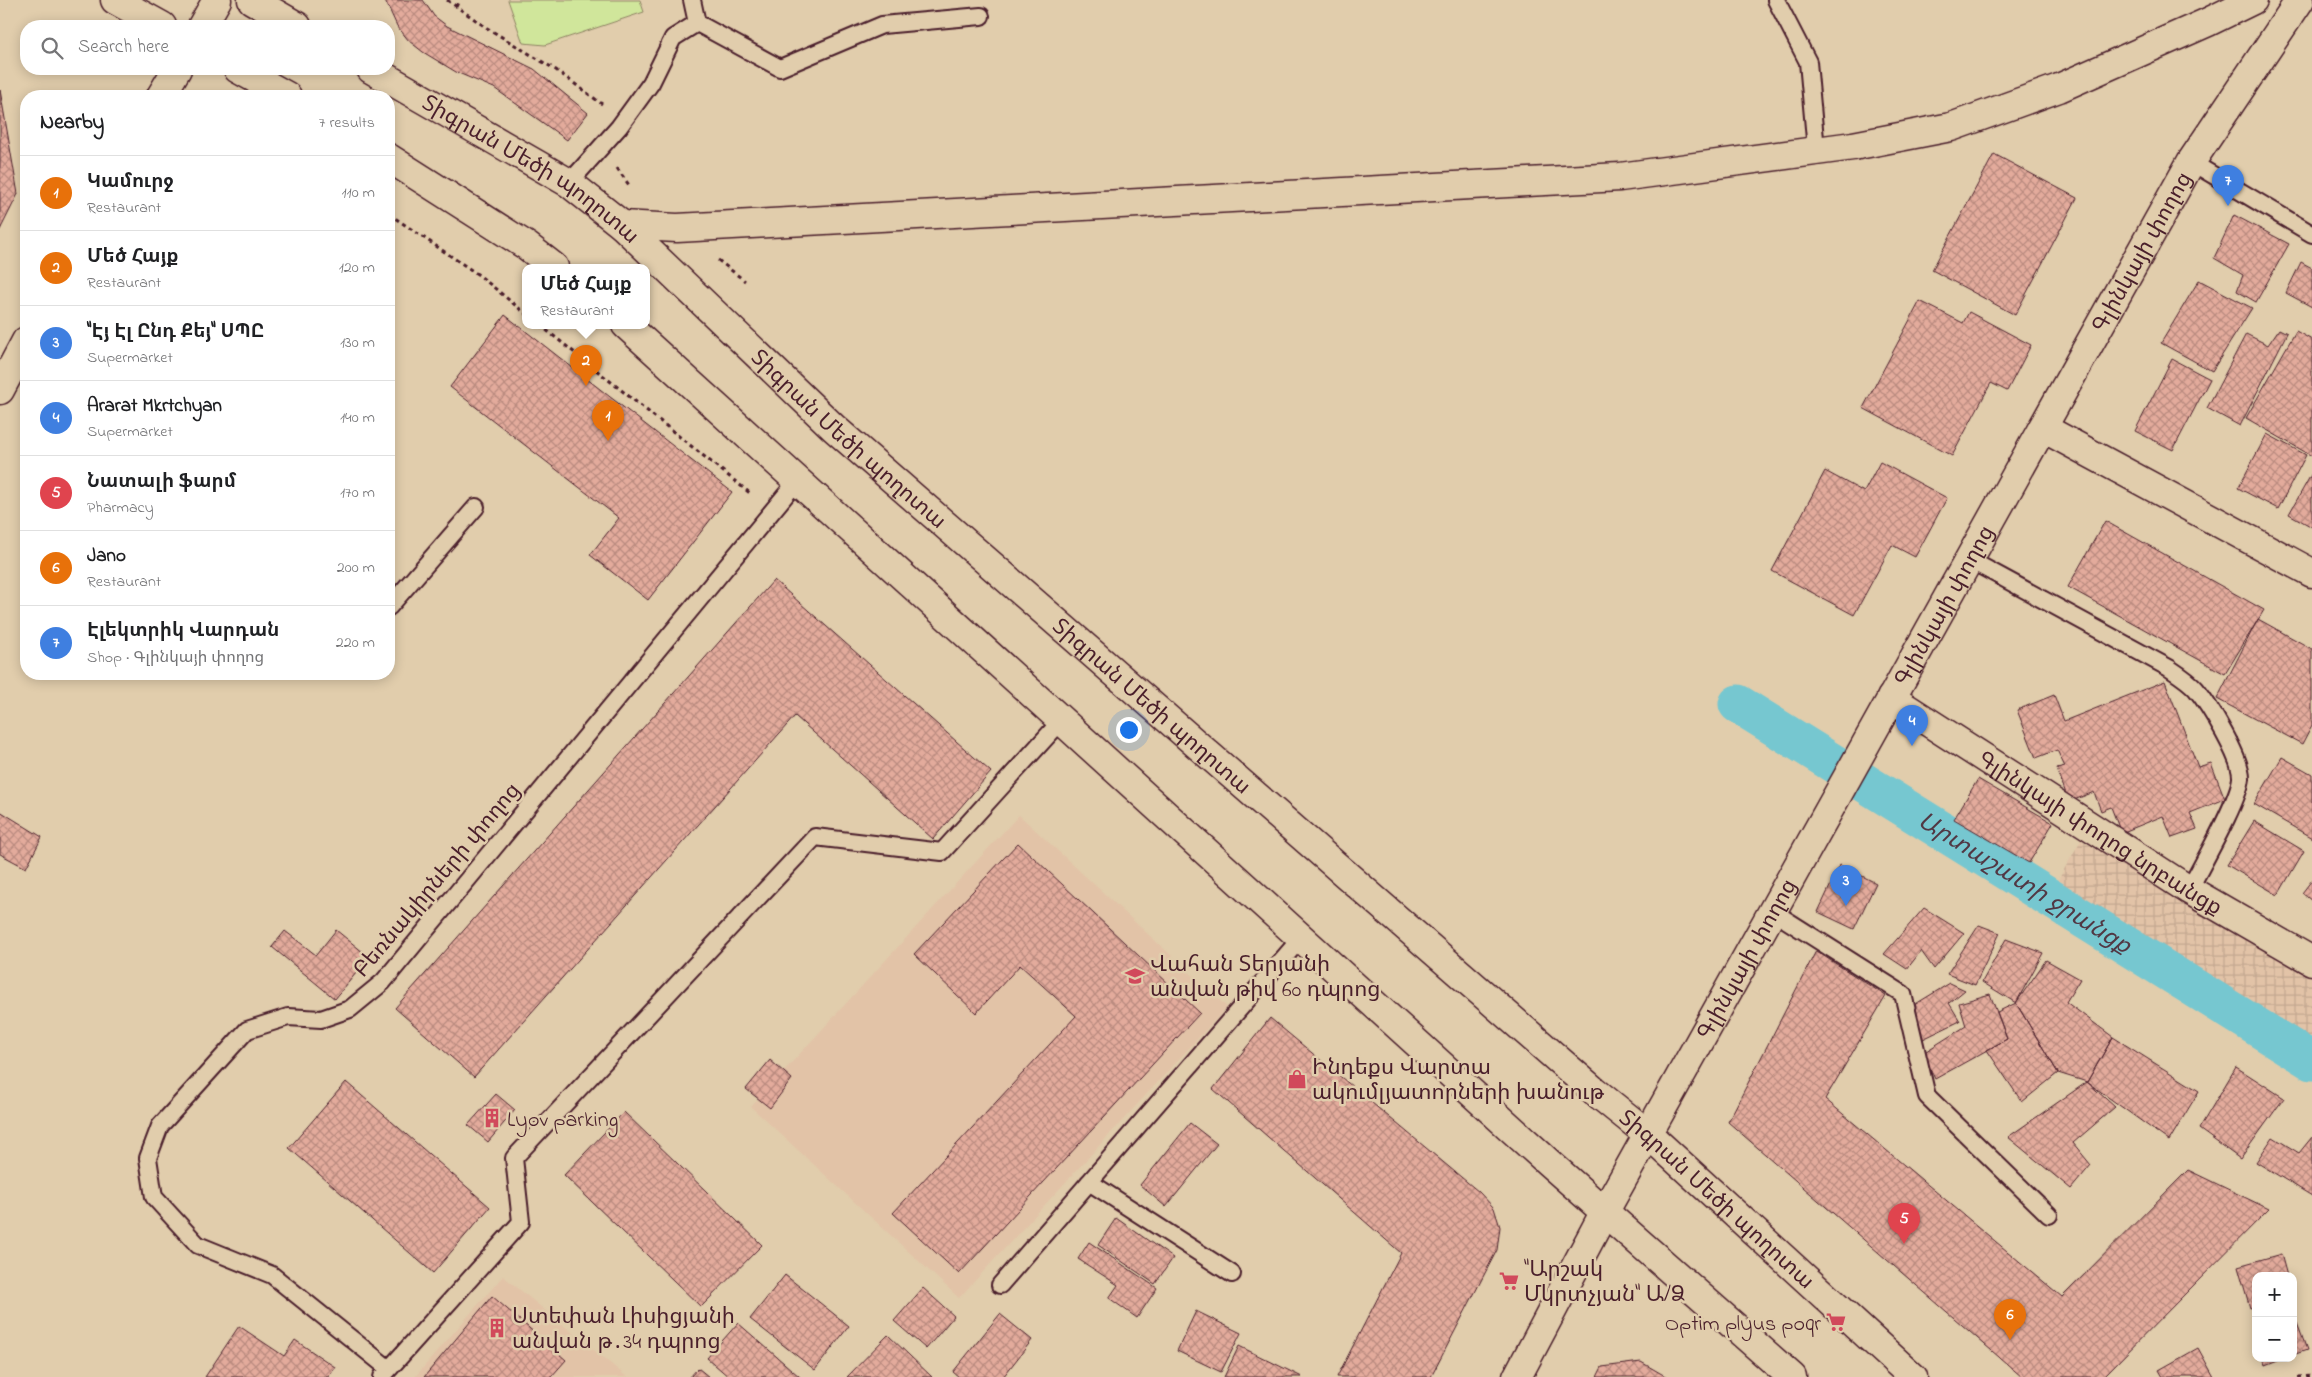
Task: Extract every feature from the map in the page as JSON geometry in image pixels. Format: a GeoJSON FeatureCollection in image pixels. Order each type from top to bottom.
{"type":"FeatureCollection","features":[{"type":"Feature","properties":{"kind":"main road"},"geometry":{"type":"LineString","coordinates":[[115,0],[151,20]]}},
{"type":"Feature","properties":{"kind":"main road"},"geometry":{"type":"LineString","coordinates":[[205,20],[217,0]]}},
{"type":"Feature","properties":{"kind":"main road"},"geometry":{"type":"LineString","coordinates":[[252,0],[287,20]]}},
{"type":"Feature","properties":{"kind":"main road"},"geometry":{"type":"LineString","coordinates":[[622,225],[677,228],[1620,177],[1852,146],[1951,127],[2060,88],[2253,0]]}},
{"type":"Feature","properties":{"kind":"main road","name":"Գլինկայի փողոց"},"geometry":{"type":"LineString","coordinates":[[1517,1377],[1604,1211],[2191,162],[2300,0]]}},
{"type":"Feature","properties":{"kind":"main road"},"geometry":{"type":"LineString","coordinates":[[165,90],[173,75]]}},
{"type":"Feature","properties":{"kind":"main road"},"geometry":{"type":"LineString","coordinates":[[249,75],[276,90]]}},
{"type":"Feature","properties":{"kind":"main road","name":"Տիգրան Մեծի պողոտա"},"geometry":{"type":"LineString","coordinates":[[381,75],[570,183],[622,225],[834,428],[1592,1090],[1648,1134],[1913,1377]]}},
{"type":"Feature","properties":{"kind":"main road"},"geometry":{"type":"LineString","coordinates":[[395,162],[528,246],[550,264]]}},
{"type":"Feature","properties":{"kind":"main road"},"geometry":{"type":"LineString","coordinates":[[630,329],[1301,938],[1604,1211],[1792,1377]]}},
{"type":"Feature","properties":{"kind":"main road"},"geometry":{"type":"LineString","coordinates":[[0,390],[20,352]]}},
{"type":"Feature","properties":{"kind":"main road"},"geometry":{"type":"LineString","coordinates":[[2043,428],[2312,573]]}},
{"type":"Feature","properties":{"kind":"main road","name":"Գլինկայի փողոց նրբանցք"},"geometry":{"type":"LineString","coordinates":[[1891,698],[2189,890],[2312,962]]}},
{"type":"Feature","properties":{"kind":"lane"},"geometry":{"type":"LineString","coordinates":[[692,0],[697,23],[780,68],[882,25],[981,16]]}},
{"type":"Feature","properties":{"kind":"lane"},"geometry":{"type":"LineString","coordinates":[[1776,0],[1808,62],[1816,150]]}},
{"type":"Feature","properties":{"kind":"lane"},"geometry":{"type":"LineString","coordinates":[[570,183],[624,120],[651,84],[673,38],[697,23]]}},
{"type":"Feature","properties":{"kind":"lane"},"geometry":{"type":"LineString","coordinates":[[2191,162],[2312,234]]}},
{"type":"Feature","properties":{"kind":"lane","name":"Բեռնակիրների փողոց"},"geometry":{"type":"LineString","coordinates":[[798,480],[383,982],[350,1010],[320,1018],[288,1017],[246,1030],[160,1126],[148,1158],[154,1197],[198,1245],[272,1275],[386,1373],[521,1222],[514,1158],[815,836],[942,852],[1061,721]]}},
{"type":"Feature","properties":{"kind":"lane"},"geometry":{"type":"LineString","coordinates":[[395,600],[476,508]]}},
{"type":"Feature","properties":{"kind":"lane"},"geometry":{"type":"LineString","coordinates":[[1970,560],[2169,668],[2195,688],[2213,714],[2238,762],[2240,778],[2234,799],[2189,890]]}},
{"type":"Feature","properties":{"kind":"lane"},"geometry":{"type":"LineString","coordinates":[[1772,910],[1903,994],[1927,1096],[2049,1215]]}},
{"type":"Feature","properties":{"kind":"lane"},"geometry":{"type":"LineString","coordinates":[[1000,1285],[1301,938]]}},
{"type":"Feature","properties":{"kind":"lane"},"geometry":{"type":"LineString","coordinates":[[1089,1182],[1232,1274]]}},
{"type":"Feature","properties":{"kind":"path"},"geometry":{"type":"LineString","coordinates":[[447,0],[556,70],[624,120]]}},
{"type":"Feature","properties":{"kind":"path"},"geometry":{"type":"LineString","coordinates":[[456,7],[459,0]]}},
{"type":"Feature","properties":{"kind":"path"},"geometry":{"type":"LineString","coordinates":[[395,218],[480,276],[522,311]]}},
{"type":"Feature","properties":{"kind":"path"},"geometry":{"type":"LineString","coordinates":[[545,329],[773,512]]}},
{"type":"Feature","properties":{"kind":"path"},"geometry":{"type":"LineString","coordinates":[[2298,1377],[2312,1376]]}},
{"type":"Feature","properties":{"kind":"shaded area"},"geometry":{"type":"Polygon","coordinates":[[[1019,815],[1227,1007],[959,1298],[751,1107],[1019,815]]]}},
{"type":"Feature","properties":{"kind":"shaded area"},"geometry":{"type":"Polygon","coordinates":[[[2081,840],[2312,978],[2312,1040],[2057,882],[2081,840]]]}},
{"type":"Feature","properties":{"kind":"shaded area"},"geometry":{"type":"Polygon","coordinates":[[[503,1276],[627,1377],[415,1377],[503,1276]]]}},
{"type":"Feature","properties":{"kind":"green space"},"geometry":{"type":"Polygon","coordinates":[[[508,0],[640,0],[644,12],[545,45],[523,43],[508,0]]]}},
{"type":"Feature","properties":{"kind":"building"},"geometry":{"type":"Polygon","coordinates":[[[385,0],[423,0],[434,16],[447,26],[534,69],[588,113],[567,140],[494,88],[456,72],[423,52],[409,41],[394,20],[385,0]]]}},
{"type":"Feature","properties":{"kind":"building"},"geometry":{"type":"Polygon","coordinates":[[[0,90],[18,194],[0,230],[0,90]]]}},
{"type":"Feature","properties":{"kind":"building"},"geometry":{"type":"Polygon","coordinates":[[[1994,154],[2077,198],[2015,315],[1932,270],[1994,154]]]}},
{"type":"Feature","properties":{"kind":"building"},"geometry":{"type":"Polygon","coordinates":[[[2234,215],[2289,244],[2256,302],[2237,291],[2243,275],[2214,258],[2234,215]]]}},
{"type":"Feature","properties":{"kind":"building"},"geometry":{"type":"Polygon","coordinates":[[[2301,262],[2312,268],[2312,307],[2286,293],[2301,262]]]}},
{"type":"Feature","properties":{"kind":"building"},"geometry":{"type":"Polygon","coordinates":[[[2199,280],[2252,308],[2212,371],[2161,343],[2199,280]]]}},
{"type":"Feature","properties":{"kind":"building"},"geometry":{"type":"Polygon","coordinates":[[[1920,301],[1963,323],[1969,312],[2031,345],[2007,391],[1991,383],[1952,456],[1863,408],[1920,301]]]}},
{"type":"Feature","properties":{"kind":"building"},"geometry":{"type":"Polygon","coordinates":[[[505,315],[732,492],[648,600],[590,555],[619,518],[450,387],[505,315]]]}},
{"type":"Feature","properties":{"kind":"building"},"geometry":{"type":"Polygon","coordinates":[[[2279,329],[2287,333],[2240,426],[2207,408],[2246,334],[2268,345],[2279,329]]]}},
{"type":"Feature","properties":{"kind":"building"},"geometry":{"type":"Polygon","coordinates":[[[2296,331],[2312,340],[2312,456],[2246,418],[2296,331]]]}},
{"type":"Feature","properties":{"kind":"building"},"geometry":{"type":"Polygon","coordinates":[[[2172,359],[2210,379],[2173,450],[2135,431],[2172,359]]]}},
{"type":"Feature","properties":{"kind":"building"},"geometry":{"type":"Polygon","coordinates":[[[2267,434],[2306,455],[2278,509],[2238,488],[2267,434]]]}},
{"type":"Feature","properties":{"kind":"building"},"geometry":{"type":"Polygon","coordinates":[[[1880,462],[1947,498],[1915,557],[1892,545],[1854,615],[1772,571],[1825,471],[1864,492],[1880,462]]]}},
{"type":"Feature","properties":{"kind":"building"},"geometry":{"type":"Polygon","coordinates":[[[2312,473],[2312,527],[2289,514],[2312,473]]]}},
{"type":"Feature","properties":{"kind":"building"},"geometry":{"type":"Polygon","coordinates":[[[2105,521],[2264,610],[2225,674],[2068,587],[2105,521]]]}},
{"type":"Feature","properties":{"kind":"building"},"geometry":{"type":"Polygon","coordinates":[[[774,580],[991,772],[933,839],[795,716],[474,1077],[395,1008],[774,580]]]}},
{"type":"Feature","properties":{"kind":"building"},"geometry":{"type":"Polygon","coordinates":[[[2258,619],[2312,649],[2312,725],[2302,744],[2217,699],[2258,619]]]}},
{"type":"Feature","properties":{"kind":"building"},"geometry":{"type":"Polygon","coordinates":[[[2165,681],[2198,767],[2211,763],[2225,799],[2190,813],[2197,829],[2172,838],[2163,816],[2121,833],[2111,807],[2101,811],[2094,792],[2069,802],[2057,769],[2065,767],[2057,750],[2036,758],[2017,710],[2054,695],[2064,721],[2165,681]]]}},
{"type":"Feature","properties":{"kind":"building"},"geometry":{"type":"Polygon","coordinates":[[[2282,757],[2312,774],[2312,838],[2254,804],[2282,757]]]}},
{"type":"Feature","properties":{"kind":"building"},"geometry":{"type":"Polygon","coordinates":[[[1978,779],[2053,823],[2029,863],[1954,819],[1978,779]]]}},
{"type":"Feature","properties":{"kind":"building"},"geometry":{"type":"Polygon","coordinates":[[[0,811],[42,837],[26,868],[0,854],[0,811]]]}},
{"type":"Feature","properties":{"kind":"building"},"geometry":{"type":"Polygon","coordinates":[[[2254,821],[2304,851],[2278,895],[2227,865],[2254,821]]]}},
{"type":"Feature","properties":{"kind":"building"},"geometry":{"type":"Polygon","coordinates":[[[1018,843],[1200,1013],[959,1274],[893,1213],[1076,1016],[1020,965],[976,1013],[914,954],[1018,843]]]}},
{"type":"Feature","properties":{"kind":"building"},"geometry":{"type":"Polygon","coordinates":[[[1840,865],[1876,883],[1854,929],[1818,912],[1840,865]]]}},
{"type":"Feature","properties":{"kind":"building"},"geometry":{"type":"Polygon","coordinates":[[[2312,880],[2312,901],[2302,893],[2312,880]]]}},
{"type":"Feature","properties":{"kind":"building"},"geometry":{"type":"Polygon","coordinates":[[[1924,908],[1964,933],[1934,969],[1921,951],[1907,969],[1884,954],[1924,908]]]}},
{"type":"Feature","properties":{"kind":"building"},"geometry":{"type":"Polygon","coordinates":[[[1979,925],[2000,933],[1975,985],[1947,974],[1979,925]]]}},
{"type":"Feature","properties":{"kind":"building"},"geometry":{"type":"Polygon","coordinates":[[[336,930],[369,957],[335,999],[272,947],[285,931],[316,955],[336,930]]]}},
{"type":"Feature","properties":{"kind":"building"},"geometry":{"type":"Polygon","coordinates":[[[2006,939],[2043,953],[2016,1003],[1982,982],[2006,939]]]}},
{"type":"Feature","properties":{"kind":"building"},"geometry":{"type":"Polygon","coordinates":[[[1816,951],[1886,996],[1825,1099],[2062,1297],[2188,1170],[2269,1209],[2103,1377],[2022,1377],[1728,1122],[1816,951]]]}},
{"type":"Feature","properties":{"kind":"building"},"geometry":{"type":"Polygon","coordinates":[[[2046,960],[2080,979],[2066,1002],[2113,1037],[2087,1082],[2058,1073],[2016,1003],[2046,960]]]}},
{"type":"Feature","properties":{"kind":"building"},"geometry":{"type":"Polygon","coordinates":[[[1950,983],[1965,990],[1949,1003],[1960,1021],[1923,1039],[1914,1005],[1950,983]]]}},
{"type":"Feature","properties":{"kind":"building"},"geometry":{"type":"Polygon","coordinates":[[[1990,994],[2007,1039],[1935,1079],[1923,1053],[1966,1026],[1959,1003],[1990,994]]]}},
{"type":"Feature","properties":{"kind":"building"},"geometry":{"type":"Polygon","coordinates":[[[2016,1003],[2058,1073],[2022,1102],[1987,1050],[2007,1039],[1997,1012],[2016,1003]]]}},
{"type":"Feature","properties":{"kind":"building"},"geometry":{"type":"Polygon","coordinates":[[[1270,1018],[1479,1192],[1494,1208],[1500,1227],[1497,1250],[1431,1377],[1337,1377],[1401,1253],[1213,1089],[1270,1018]]]}},
{"type":"Feature","properties":{"kind":"building"},"geometry":{"type":"Polygon","coordinates":[[[2113,1037],[2199,1091],[2169,1141],[2087,1082],[2113,1037]]]}},
{"type":"Feature","properties":{"kind":"building"},"geometry":{"type":"Polygon","coordinates":[[[770,1060],[792,1079],[770,1108],[746,1089],[770,1060]]]}},
{"type":"Feature","properties":{"kind":"building"},"geometry":{"type":"Polygon","coordinates":[[[2236,1067],[2284,1098],[2240,1159],[2199,1129],[2236,1067]]]}},
{"type":"Feature","properties":{"kind":"building"},"geometry":{"type":"Polygon","coordinates":[[[346,1082],[490,1207],[433,1273],[289,1148],[346,1082]]]}},
{"type":"Feature","properties":{"kind":"building"},"geometry":{"type":"Polygon","coordinates":[[[2087,1082],[2115,1107],[2073,1143],[2091,1165],[2071,1189],[2008,1137],[2087,1082]]]}},
{"type":"Feature","properties":{"kind":"building","name":"Lyov parking"},"geometry":{"type":"Polygon","coordinates":[[[496,1094],[515,1110],[488,1142],[468,1125],[496,1094]]]}},
{"type":"Feature","properties":{"kind":"building"},"geometry":{"type":"Polygon","coordinates":[[[624,1112],[762,1245],[701,1307],[564,1175],[624,1112]]]}},
{"type":"Feature","properties":{"kind":"building"},"geometry":{"type":"Polygon","coordinates":[[[1190,1123],[1217,1144],[1166,1207],[1140,1185],[1190,1123]]]}},
{"type":"Feature","properties":{"kind":"building"},"geometry":{"type":"Polygon","coordinates":[[[2273,1137],[2299,1153],[2312,1137],[2312,1196],[2256,1162],[2273,1137]]]}},
{"type":"Feature","properties":{"kind":"building"},"geometry":{"type":"Polygon","coordinates":[[[1116,1218],[1173,1258],[1155,1284],[1098,1245],[1116,1218]]]}},
{"type":"Feature","properties":{"kind":"building"},"geometry":{"type":"Polygon","coordinates":[[[1089,1242],[1157,1288],[1137,1318],[1109,1298],[1118,1285],[1078,1259],[1089,1242]]]}},
{"type":"Feature","properties":{"kind":"building"},"geometry":{"type":"Polygon","coordinates":[[[2281,1254],[2286,1272],[2252,1272],[2252,1307],[2250,1308],[2238,1266],[2281,1254]]]}},
{"type":"Feature","properties":{"kind":"building"},"geometry":{"type":"Polygon","coordinates":[[[785,1275],[849,1326],[815,1370],[750,1319],[785,1275]]]}},
{"type":"Feature","properties":{"kind":"building"},"geometry":{"type":"Polygon","coordinates":[[[923,1288],[954,1316],[926,1349],[894,1321],[923,1288]]]}},
{"type":"Feature","properties":{"kind":"building","name":"Ստեփան Լիսիցյանի անվան թ․34 դպրոց"},"geometry":{"type":"Polygon","coordinates":[[[492,1296],[566,1360],[551,1377],[424,1377],[492,1296]]]}},
{"type":"Feature","properties":{"kind":"building"},"geometry":{"type":"Polygon","coordinates":[[[1196,1311],[1241,1333],[1221,1372],[1177,1351],[1196,1311]]]}},
{"type":"Feature","properties":{"kind":"building"},"geometry":{"type":"Polygon","coordinates":[[[1000,1314],[1032,1340],[1003,1377],[959,1377],[953,1372],[1000,1314]]]}},
{"type":"Feature","properties":{"kind":"building"},"geometry":{"type":"Polygon","coordinates":[[[738,1323],[800,1377],[729,1377],[707,1358],[738,1323]]]}},
{"type":"Feature","properties":{"kind":"building"},"geometry":{"type":"Polygon","coordinates":[[[2297,1323],[2307,1350],[2297,1354],[2297,1323]]]}},
{"type":"Feature","properties":{"kind":"building"},"geometry":{"type":"Polygon","coordinates":[[[239,1326],[284,1356],[295,1340],[335,1367],[328,1377],[205,1377],[239,1326]]]}},
{"type":"Feature","properties":{"kind":"building"},"geometry":{"type":"Polygon","coordinates":[[[888,1335],[932,1377],[847,1377],[888,1335]]]}},
{"type":"Feature","properties":{"kind":"building"},"geometry":{"type":"Polygon","coordinates":[[[1239,1346],[1302,1377],[1224,1377],[1239,1346]]]}},
{"type":"Feature","properties":{"kind":"building"},"geometry":{"type":"Polygon","coordinates":[[[2198,1348],[2214,1377],[2163,1377],[2159,1370],[2198,1348]]]}},
{"type":"Feature","properties":{"kind":"building"},"geometry":{"type":"Polygon","coordinates":[[[1641,1362],[1667,1377],[1597,1377],[1602,1367],[1641,1362]]]}},
{"type":"Feature","properties":{"kind":"building"},"geometry":{"type":"Polygon","coordinates":[[[698,1368],[709,1377],[690,1377],[698,1368]]]}},
{"type":"Feature","properties":{"kind":"waterway","name":"Արտաշատի ջրանցք"},"geometry":{"type":"LineString","coordinates":[[1738,704],[2312,1061]]}},
{"type":"Feature","properties":{"kind":"place","name":"Էլեկտրիկ Վարդան"},"geometry":{"type":"Point","coordinates":[2228,206]}},
{"type":"Feature","properties":{"kind":"place","name":"Մեծ Հայք"},"geometry":{"type":"Point","coordinates":[586,386]}},
{"type":"Feature","properties":{"kind":"place","name":"Կամուրջ"},"geometry":{"type":"Point","coordinates":[608,441]}},
{"type":"Feature","properties":{"kind":"place","name":"Ararat Mkrtchyan"},"geometry":{"type":"Point","coordinates":[1912,746]}},
{"type":"Feature","properties":{"kind":"place","name":"\"Էյ Էլ Ընդ Քեյ\" ՍՊԸ"},"geometry":{"type":"Point","coordinates":[1846,906]}},
{"type":"Feature","properties":{"kind":"place","name":"Վահան Տերյանի անվան թիվ 60 դպրոց"},"geometry":{"type":"Point","coordinates":[1135,976]}},
{"type":"Feature","properties":{"kind":"place","name":"Ինդեքս Վարտա ակումլյատորների խանութ"},"geometry":{"type":"Point","coordinates":[1297,1079]}},
{"type":"Feature","properties":{"kind":"place","name":"Lyov parking"},"geometry":{"type":"Point","coordinates":[492,1118]}},
{"type":"Feature","properties":{"kind":"place","name":"Նատալի ֆարմ"},"geometry":{"type":"Point","coordinates":[1904,1244]}},
{"type":"Feature","properties":{"kind":"place","name":"\"Արշակ Մկրտչյան\" Ա/Ձ"},"geometry":{"type":"Point","coordinates":[1509,1281]}},
{"type":"Feature","properties":{"kind":"place","name":"Optim plyus poqr"},"geometry":{"type":"Point","coordinates":[1836,1322]}},
{"type":"Feature","properties":{"kind":"place","name":"Ստեփան Լիսիցյանի անվան թ․34 դպրոց"},"geometry":{"type":"Point","coordinates":[497,1328]}},
{"type":"Feature","properties":{"kind":"place","name":"Jano"},"geometry":{"type":"Point","coordinates":[2010,1340]}}]}
